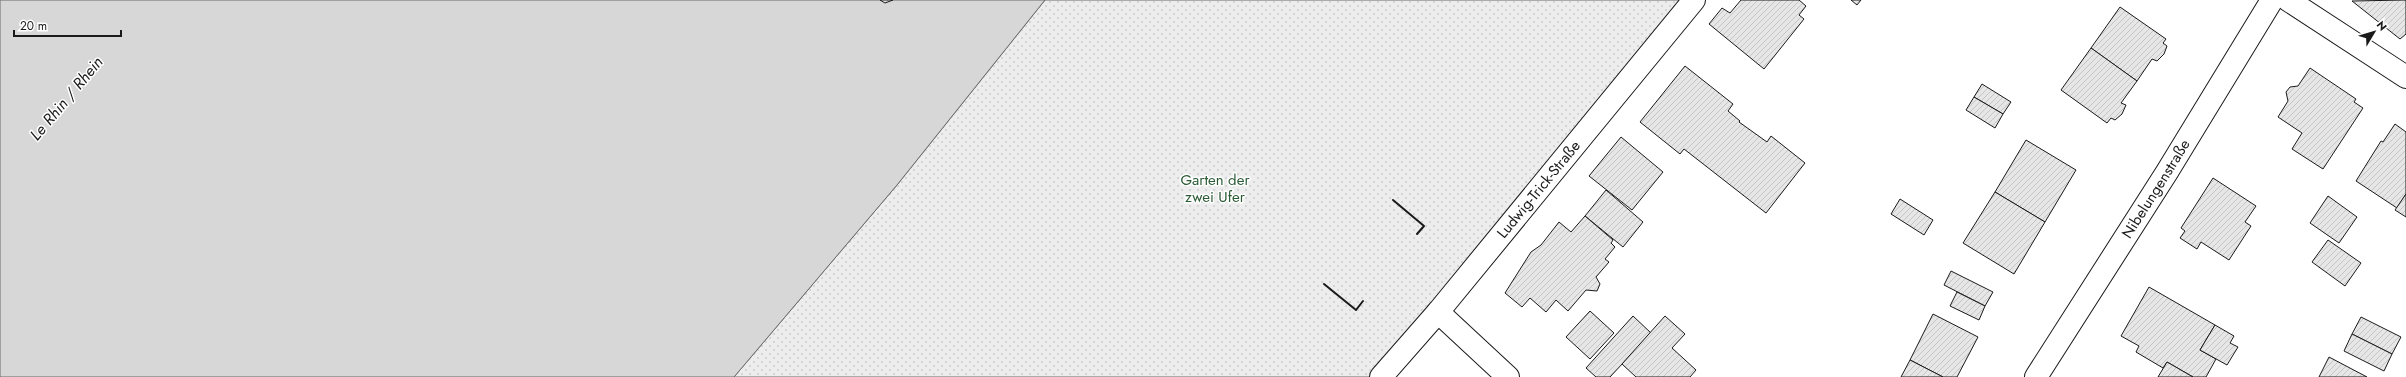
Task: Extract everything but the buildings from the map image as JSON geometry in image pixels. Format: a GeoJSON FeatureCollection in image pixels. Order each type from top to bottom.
{"type":"FeatureCollection","features":[{"type":"Feature","properties":{"kind":"street","name":"Ludwig-Trick-Straße"},"geometry":{"type":"LineString","coordinates":[[1381,377],[1438,312],[1694,0]]}},
{"type":"Feature","properties":{"kind":"street","name":"Nibelungenstraße"},"geometry":{"type":"LineString","coordinates":[[2036,377],[2167,172],[2272,0]]}},
{"type":"Feature","properties":{"kind":"street"},"geometry":{"type":"LineString","coordinates":[[2288,0],[2406,77]]}},
{"type":"Feature","properties":{"kind":"street"},"geometry":{"type":"LineString","coordinates":[[1438,312],[1508,377]]}},
{"type":"Feature","properties":{"kind":"green space","name":"Garten der zwei Ufer"},"geometry":{"type":"Polygon","coordinates":[[[1045,0],[1695,0],[1377,377],[734,377],[897,185],[1045,0]]]}},
{"type":"Feature","properties":{"kind":"water","name":"Le Rhin / Rhein"},"geometry":{"type":"Polygon","coordinates":[[[0,0],[1045,0],[897,185],[734,377],[0,377],[0,0]]]}},
{"type":"Feature","properties":{"kind":"wall"},"geometry":{"type":"LineString","coordinates":[[1393,200],[1424,226],[1417,234]]}},
{"type":"Feature","properties":{"kind":"wall"},"geometry":{"type":"LineString","coordinates":[[1324,284],[1356,310],[1363,301]]}}]}
